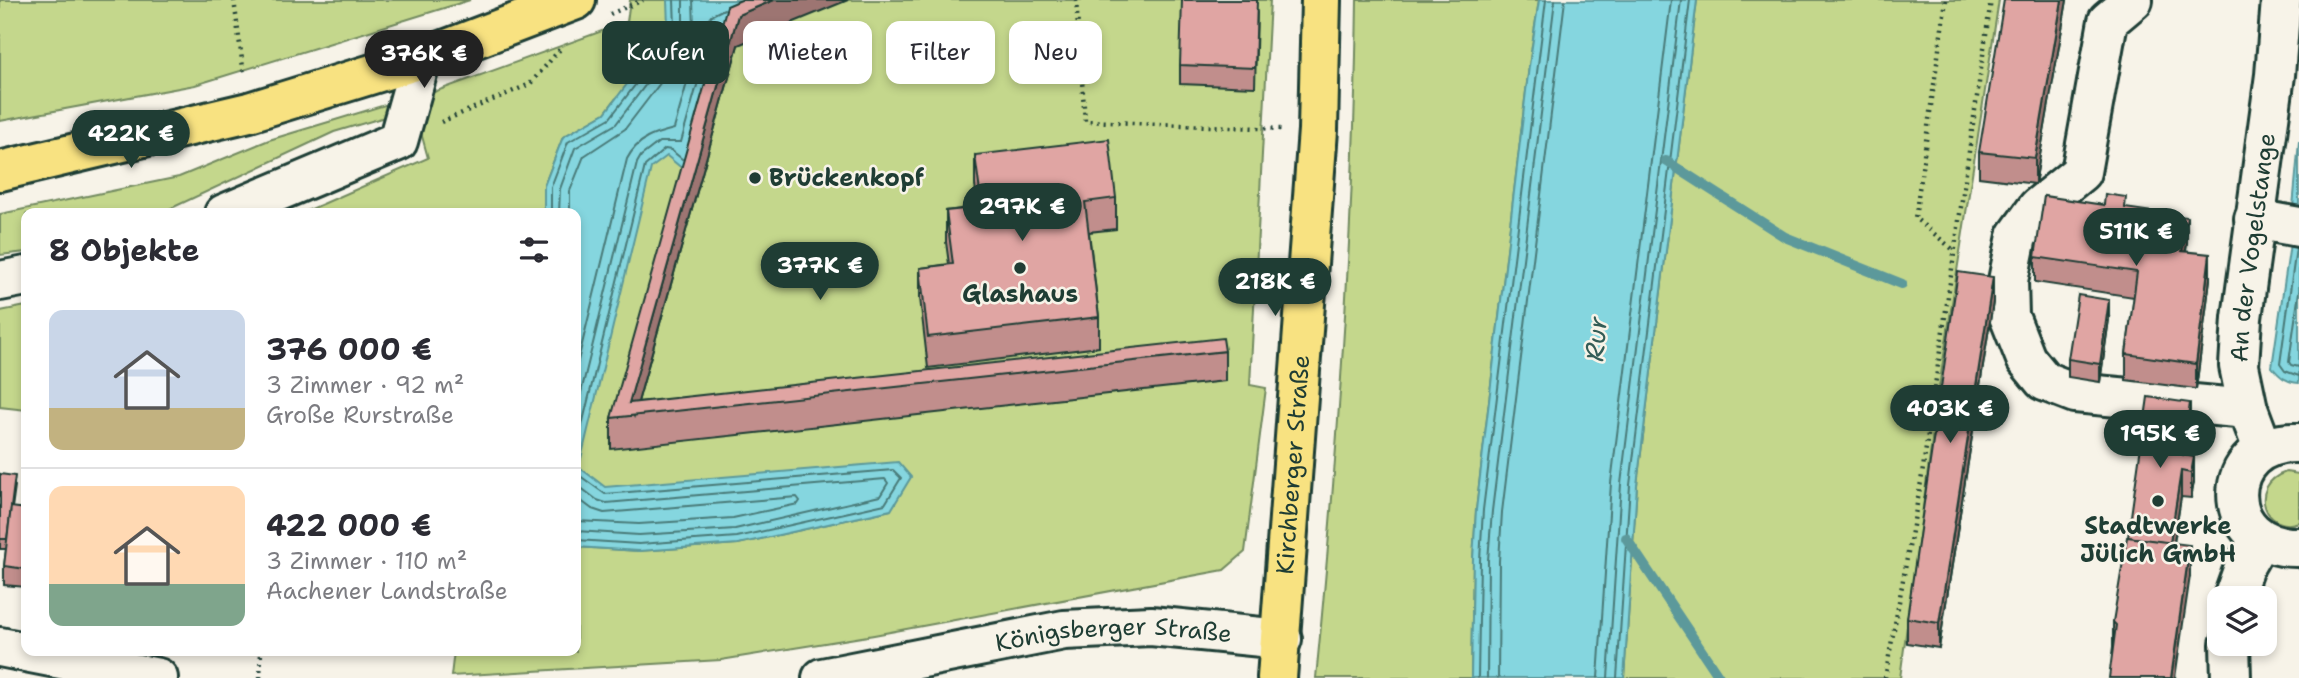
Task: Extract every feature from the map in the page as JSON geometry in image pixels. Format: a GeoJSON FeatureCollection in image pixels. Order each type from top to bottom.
{"type":"FeatureCollection","features":[{"type":"Feature","properties":{"kind":"main road"},"geometry":{"type":"LineString","coordinates":[[0,171],[249,112],[421,60],[576,0]]}},
{"type":"Feature","properties":{"kind":"main road","name":"Kirchberger Straße"},"geometry":{"type":"LineString","coordinates":[[1277,678],[1318,130],[1321,0]]}},
{"type":"Feature","properties":{"kind":"street"},"geometry":{"type":"LineString","coordinates":[[2133,0],[2108,22],[2081,172],[2038,207],[2017,236],[2008,281],[2009,316],[2026,359],[2043,381],[2075,393],[2248,410]]}},
{"type":"Feature","properties":{"kind":"street","name":"An der Vogelstange"},"geometry":{"type":"LineString","coordinates":[[2260,539],[2247,527],[2238,509],[2236,489],[2243,469],[2281,446],[2248,410],[2239,366],[2242,318],[2281,223],[2275,75],[2281,0]]}},
{"type":"Feature","properties":{"kind":"street"},"geometry":{"type":"LineString","coordinates":[[238,208],[398,141],[421,60]]}},
{"type":"Feature","properties":{"kind":"street"},"geometry":{"type":"LineString","coordinates":[[0,281],[21,277]]}},
{"type":"Feature","properties":{"kind":"street"},"geometry":{"type":"LineString","coordinates":[[2237,586],[2244,567],[2260,539],[2279,547],[2299,547]]}},
{"type":"Feature","properties":{"kind":"street","name":"Königsberger Straße"},"geometry":{"type":"LineString","coordinates":[[822,678],[1064,630],[1151,626],[1282,639]]}},
{"type":"Feature","properties":{"kind":"street"},"geometry":{"type":"LineString","coordinates":[[0,647],[21,651]]}},
{"type":"Feature","properties":{"kind":"street"},"geometry":{"type":"LineString","coordinates":[[46,656],[158,678]]}},
{"type":"Feature","properties":{"kind":"street"},"geometry":{"type":"LineString","coordinates":[[2230,656],[2231,678]]}},
{"type":"Feature","properties":{"kind":"path"},"geometry":{"type":"LineString","coordinates":[[234,0],[249,112]]}},
{"type":"Feature","properties":{"kind":"path"},"geometry":{"type":"LineString","coordinates":[[618,11],[643,0]]}},
{"type":"Feature","properties":{"kind":"path"},"geometry":{"type":"LineString","coordinates":[[1076,0],[1085,121],[1318,130]]}},
{"type":"Feature","properties":{"kind":"path"},"geometry":{"type":"LineString","coordinates":[[1946,0],[1915,218],[1955,251]]}},
{"type":"Feature","properties":{"kind":"path"},"geometry":{"type":"LineString","coordinates":[[1885,678],[1921,482],[1991,0]]}},
{"type":"Feature","properties":{"kind":"path"},"geometry":{"type":"LineString","coordinates":[[398,141],[530,84],[566,43]]}},
{"type":"Feature","properties":{"kind":"path"},"geometry":{"type":"LineString","coordinates":[[260,678],[261,656]]}},
{"type":"Feature","properties":{"kind":"green space"},"geometry":{"type":"Polygon","coordinates":[[[0,0],[470,0],[195,85],[0,121],[0,0]]]}},
{"type":"Feature","properties":{"kind":"green space"},"geometry":{"type":"Polygon","coordinates":[[[630,0],[1270,0],[1250,385],[1266,388],[1245,552],[1224,570],[874,635],[721,660],[451,676],[453,656],[581,656],[581,547],[639,551],[738,544],[891,510],[581,500],[581,358],[616,98],[605,113],[563,137],[544,186],[544,208],[314,208],[428,158],[420,129],[431,93],[602,31],[602,84],[729,84],[729,21],[627,21],[630,0]]]}},
{"type":"Feature","properties":{"kind":"green space"},"geometry":{"type":"Polygon","coordinates":[[[1357,0],[1539,0],[1476,510],[1471,678],[1316,678],[1344,340],[1357,0]]]}},
{"type":"Feature","properties":{"kind":"green space"},"geometry":{"type":"Polygon","coordinates":[[[1697,0],[1999,0],[1940,381],[1900,678],[1624,678],[1637,485],[1697,0]]]}},
{"type":"Feature","properties":{"kind":"green space"},"geometry":{"type":"Polygon","coordinates":[[[398,101],[392,115],[334,132],[172,208],[29,208],[179,177],[269,140],[398,101]]]}},
{"type":"Feature","properties":{"kind":"green space"},"geometry":{"type":"Polygon","coordinates":[[[21,210],[21,253],[0,255],[0,214],[21,210]]]}},
{"type":"Feature","properties":{"kind":"green space"},"geometry":{"type":"Polygon","coordinates":[[[21,307],[21,409],[0,407],[0,311],[21,307]]]}},
{"type":"Feature","properties":{"kind":"green space"},"geometry":{"type":"Polygon","coordinates":[[[2286,472],[2299,474],[2299,522],[2287,524],[2277,522],[2270,516],[2264,497],[2274,479],[2286,472]]]}},
{"type":"Feature","properties":{"kind":"water"},"geometry":{"type":"Polygon","coordinates":[[[667,0],[815,0],[764,21],[743,21],[743,29],[729,35],[729,21],[668,21],[667,0]]]}},
{"type":"Feature","properties":{"kind":"water","name":"Rur"},"geometry":{"type":"Polygon","coordinates":[[[1539,0],[1697,0],[1637,485],[1624,678],[1471,678],[1476,510],[1539,0]]]}},
{"type":"Feature","properties":{"kind":"water"},"geometry":{"type":"Polygon","coordinates":[[[627,84],[714,84],[689,174],[667,156],[651,168],[581,459],[581,208],[544,208],[544,186],[563,137],[605,113],[627,84]]]}},
{"type":"Feature","properties":{"kind":"water"},"geometry":{"type":"Polygon","coordinates":[[[2299,141],[2299,383],[2284,378],[2272,367],[2289,251],[2299,141]]]}},
{"type":"Feature","properties":{"kind":"water"},"geometry":{"type":"Polygon","coordinates":[[[898,462],[911,477],[891,510],[738,544],[639,551],[581,547],[581,469],[605,487],[898,462]]]}},
{"type":"Feature","properties":{"kind":"building"},"geometry":{"type":"Polygon","coordinates":[[[741,0],[774,0],[738,15],[729,47],[729,21],[723,21],[727,6],[741,0]]]}},
{"type":"Feature","properties":{"kind":"building"},"geometry":{"type":"Polygon","coordinates":[[[1182,0],[1257,0],[1255,68],[1180,65],[1182,0]]]}},
{"type":"Feature","properties":{"kind":"building"},"geometry":{"type":"Polygon","coordinates":[[[2004,0],[2062,0],[2035,158],[1979,152],[2004,0]]]}},
{"type":"Feature","properties":{"kind":"building"},"geometry":{"type":"Polygon","coordinates":[[[705,84],[719,84],[629,403],[1223,338],[1225,351],[611,418],[705,84]]]}},
{"type":"Feature","properties":{"kind":"building","name":"Glashaus"},"geometry":{"type":"Polygon","coordinates":[[[1109,139],[1116,198],[1085,202],[1099,317],[928,337],[920,268],[953,264],[946,211],[982,207],[975,155],[1109,139]]]}},
{"type":"Feature","properties":{"kind":"building"},"geometry":{"type":"Polygon","coordinates":[[[2105,194],[2126,197],[2125,208],[2187,217],[2182,251],[2210,254],[2196,364],[2126,354],[2137,272],[2035,257],[2044,196],[2104,205],[2105,194]]]}},
{"type":"Feature","properties":{"kind":"building"},"geometry":{"type":"Polygon","coordinates":[[[1958,272],[1993,277],[1939,623],[1907,618],[1958,272]]]}},
{"type":"Feature","properties":{"kind":"building"},"geometry":{"type":"Polygon","coordinates":[[[2078,295],[2109,300],[2100,364],[2068,359],[2078,295]]]}},
{"type":"Feature","properties":{"kind":"building","name":"Stadtwerke Jülich GmbH"},"geometry":{"type":"Polygon","coordinates":[[[2148,397],[2190,403],[2183,455],[2194,457],[2191,473],[2181,471],[2170,543],[2128,537],[2148,397]]]}},
{"type":"Feature","properties":{"kind":"building"},"geometry":{"type":"Polygon","coordinates":[[[0,474],[15,476],[7,539],[0,539],[0,474]]]}},
{"type":"Feature","properties":{"kind":"building"},"geometry":{"type":"Polygon","coordinates":[[[11,507],[21,508],[21,568],[4,566],[11,507]]]}},
{"type":"Feature","properties":{"kind":"building"},"geometry":{"type":"Polygon","coordinates":[[[2127,537],[2190,545],[2171,678],[2109,678],[2116,625],[2113,622],[2127,537]]]}},
{"type":"Feature","properties":{"kind":"waterway"},"geometry":{"type":"LineString","coordinates":[[1666,161],[1785,237],[1902,284]]}},
{"type":"Feature","properties":{"kind":"waterway"},"geometry":{"type":"LineString","coordinates":[[1626,538],[1720,678]]}},
{"type":"Feature","properties":{"kind":"place","name":"Brückenkopf"},"geometry":{"type":"Point","coordinates":[755,178]}},
{"type":"Feature","properties":{"kind":"place","name":"Glashaus"},"geometry":{"type":"Point","coordinates":[1020,268]}},
{"type":"Feature","properties":{"kind":"place","name":"Stadtwerke Jülich GmbH"},"geometry":{"type":"Point","coordinates":[2158,501]}}]}
